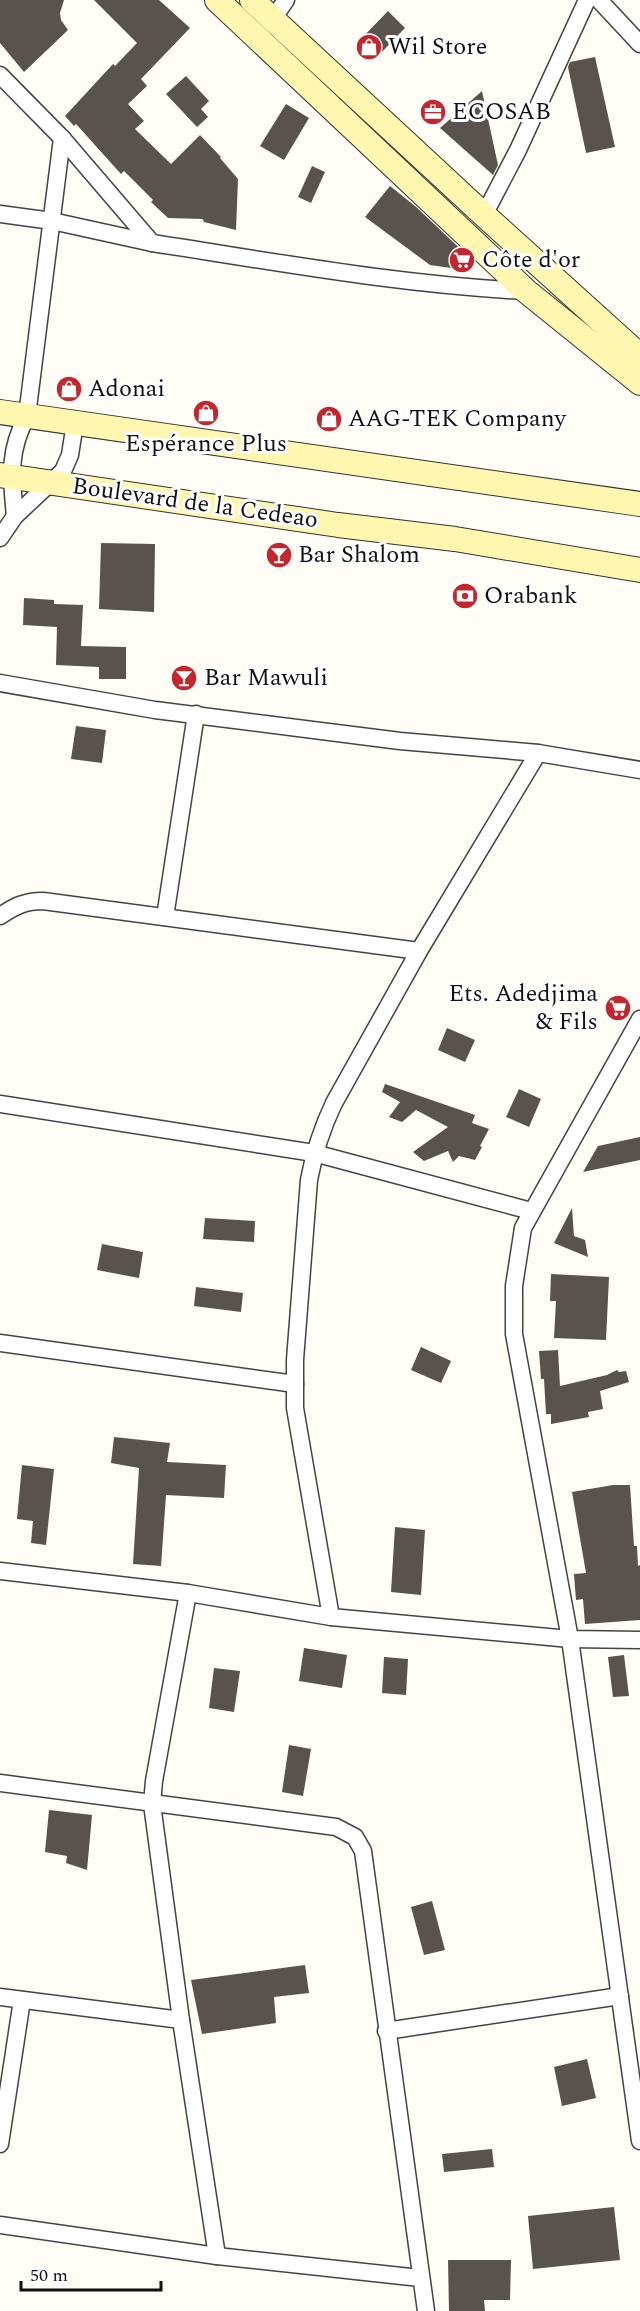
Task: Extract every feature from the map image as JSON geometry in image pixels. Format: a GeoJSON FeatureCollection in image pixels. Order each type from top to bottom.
{"type":"FeatureCollection","features":[{"type":"Feature","properties":{"kind":"main road"},"geometry":{"type":"LineString","coordinates":[[217,0],[526,291],[640,383]]}},
{"type":"Feature","properties":{"kind":"main road"},"geometry":{"type":"LineString","coordinates":[[252,0],[279,10],[484,215],[640,356]]}},
{"type":"Feature","properties":{"kind":"main road"},"geometry":{"type":"LineString","coordinates":[[0,412],[640,504]]}},
{"type":"Feature","properties":{"kind":"main road","name":"Boulevard de la Cedeao"},"geometry":{"type":"LineString","coordinates":[[6,475],[338,525],[455,539],[640,570]]}},
{"type":"Feature","properties":{"kind":"street"},"geometry":{"type":"LineString","coordinates":[[484,215],[518,150],[587,0]]}},
{"type":"Feature","properties":{"kind":"street"},"geometry":{"type":"LineString","coordinates":[[599,0],[640,44]]}},
{"type":"Feature","properties":{"kind":"street"},"geometry":{"type":"LineString","coordinates":[[0,75],[62,138],[152,243]]}},
{"type":"Feature","properties":{"kind":"street"},"geometry":{"type":"LineString","coordinates":[[15,516],[6,475],[17,435],[27,416],[62,138]]}},
{"type":"Feature","properties":{"kind":"street"},"geometry":{"type":"LineString","coordinates":[[0,214],[51,221],[152,243],[390,280],[526,291]]}},
{"type":"Feature","properties":{"kind":"street"},"geometry":{"type":"LineString","coordinates":[[0,538],[15,516],[63,471],[70,455],[75,423]]}},
{"type":"Feature","properties":{"kind":"street"},"geometry":{"type":"LineString","coordinates":[[0,683],[155,710],[400,741],[538,753],[640,770]]}},
{"type":"Feature","properties":{"kind":"street"},"geometry":{"type":"LineString","coordinates":[[165,917],[196,714]]}},
{"type":"Feature","properties":{"kind":"street"},"geometry":{"type":"LineString","coordinates":[[331,1617],[295,1408],[309,1180],[314,1153],[324,1123],[334,1103],[419,951],[538,753]]}},
{"type":"Feature","properties":{"kind":"street"},"geometry":{"type":"LineString","coordinates":[[0,916],[14,906],[36,901],[419,951]]}},
{"type":"Feature","properties":{"kind":"street"},"geometry":{"type":"LineString","coordinates":[[640,1018],[523,1228],[514,1287],[514,1334],[570,1639],[640,2141]]}},
{"type":"Feature","properties":{"kind":"street"},"geometry":{"type":"LineString","coordinates":[[0,1104],[314,1153],[531,1211]]}},
{"type":"Feature","properties":{"kind":"street"},"geometry":{"type":"LineString","coordinates":[[0,1343],[295,1384]]}},
{"type":"Feature","properties":{"kind":"street"},"geometry":{"type":"LineString","coordinates":[[0,1571],[188,1593],[331,1617],[570,1639],[640,1640]]}},
{"type":"Feature","properties":{"kind":"street"},"geometry":{"type":"LineString","coordinates":[[188,1593],[154,1780],[152,1804],[181,2020],[217,2256]]}},
{"type":"Feature","properties":{"kind":"street"},"geometry":{"type":"LineString","coordinates":[[0,1783],[336,1827],[355,1837],[363,1851],[426,2311]]}},
{"type":"Feature","properties":{"kind":"street"},"geometry":{"type":"LineString","coordinates":[[386,2031],[620,1996]]}},
{"type":"Feature","properties":{"kind":"street"},"geometry":{"type":"LineString","coordinates":[[0,1997],[181,2020]]}},
{"type":"Feature","properties":{"kind":"street"},"geometry":{"type":"LineString","coordinates":[[0,2144],[22,2000]]}},
{"type":"Feature","properties":{"kind":"street"},"geometry":{"type":"LineString","coordinates":[[0,2225],[217,2256],[420,2278]]}},
{"type":"Feature","properties":{"kind":"building"},"geometry":{"type":"Polygon","coordinates":[[[0,0],[64,0],[60,13],[61,20],[68,30],[24,72],[0,43],[0,0]]]}},
{"type":"Feature","properties":{"kind":"building"},"geometry":{"type":"Polygon","coordinates":[[[94,0],[159,0],[190,28],[141,79],[147,86],[128,104],[144,121],[135,129],[171,164],[200,135],[221,157],[238,179],[236,230],[204,222],[203,219],[168,218],[124,171],[121,174],[76,124],[74,126],[65,116],[113,64],[115,66],[137,43],[94,0]]]}},
{"type":"Feature","properties":{"kind":"building"},"geometry":{"type":"Polygon","coordinates":[[[388,11],[405,28],[376,58],[359,41],[388,11]]]}},
{"type":"Feature","properties":{"kind":"building"},"geometry":{"type":"Polygon","coordinates":[[[595,57],[615,147],[586,153],[568,67],[570,62],[595,57]]]}},
{"type":"Feature","properties":{"kind":"building"},"geometry":{"type":"Polygon","coordinates":[[[186,76],[209,101],[201,109],[208,117],[197,127],[166,94],[186,76]]]}},
{"type":"Feature","properties":{"kind":"building"},"geometry":{"type":"Polygon","coordinates":[[[482,91],[498,165],[493,175],[440,128],[482,91]]]}},
{"type":"Feature","properties":{"kind":"building"},"geometry":{"type":"Polygon","coordinates":[[[286,104],[309,118],[284,160],[260,146],[286,104]]]}},
{"type":"Feature","properties":{"kind":"building"},"geometry":{"type":"Polygon","coordinates":[[[312,166],[325,172],[311,203],[298,197],[312,166]]]}},
{"type":"Feature","properties":{"kind":"building"},"geometry":{"type":"Polygon","coordinates":[[[390,186],[415,206],[471,259],[468,266],[451,268],[430,265],[365,217],[390,186]]]}},
{"type":"Feature","properties":{"kind":"building"},"geometry":{"type":"Polygon","coordinates":[[[101,543],[155,544],[154,612],[99,609],[101,543]]]}},
{"type":"Feature","properties":{"kind":"building"},"geometry":{"type":"Polygon","coordinates":[[[24,598],[54,600],[54,604],[83,605],[81,646],[126,647],[126,679],[99,679],[99,667],[56,665],[57,627],[23,625],[24,598]]]}},
{"type":"Feature","properties":{"kind":"building"},"geometry":{"type":"Polygon","coordinates":[[[76,726],[106,730],[102,763],[71,759],[76,726]]]}},
{"type":"Feature","properties":{"kind":"building"},"geometry":{"type":"Polygon","coordinates":[[[447,1028],[475,1040],[465,1062],[438,1050],[447,1028]]]}},
{"type":"Feature","properties":{"kind":"building"},"geometry":{"type":"Polygon","coordinates":[[[385,1084],[475,1115],[472,1123],[489,1129],[475,1160],[459,1156],[453,1162],[448,1151],[424,1161],[413,1152],[448,1127],[416,1110],[402,1122],[389,1117],[400,1102],[382,1092],[385,1084]]]}},
{"type":"Feature","properties":{"kind":"building"},"geometry":{"type":"Polygon","coordinates":[[[519,1089],[541,1099],[529,1127],[506,1117],[519,1089]]]}},
{"type":"Feature","properties":{"kind":"building"},"geometry":{"type":"Polygon","coordinates":[[[640,1137],[640,1160],[583,1172],[598,1146],[640,1137]]]}},
{"type":"Feature","properties":{"kind":"building"},"geometry":{"type":"Polygon","coordinates":[[[572,1208],[574,1236],[585,1240],[588,1257],[554,1243],[572,1208]]]}},
{"type":"Feature","properties":{"kind":"building"},"geometry":{"type":"Polygon","coordinates":[[[205,1218],[255,1221],[254,1242],[203,1239],[205,1218]]]}},
{"type":"Feature","properties":{"kind":"building"},"geometry":{"type":"Polygon","coordinates":[[[102,1244],[143,1252],[139,1278],[97,1270],[102,1244]]]}},
{"type":"Feature","properties":{"kind":"building"},"geometry":{"type":"Polygon","coordinates":[[[551,1274],[609,1277],[606,1340],[554,1338],[556,1301],[550,1301],[551,1274]]]}},
{"type":"Feature","properties":{"kind":"building"},"geometry":{"type":"Polygon","coordinates":[[[196,1287],[243,1293],[241,1312],[194,1306],[196,1287]]]}},
{"type":"Feature","properties":{"kind":"building"},"geometry":{"type":"Polygon","coordinates":[[[421,1347],[451,1361],[441,1383],[411,1370],[421,1347]]]}},
{"type":"Feature","properties":{"kind":"building"},"geometry":{"type":"Polygon","coordinates":[[[558,1350],[560,1386],[607,1375],[617,1370],[626,1371],[629,1382],[600,1391],[603,1409],[588,1412],[589,1417],[551,1424],[551,1414],[546,1414],[544,1379],[541,1379],[539,1351],[558,1350]]]}},
{"type":"Feature","properties":{"kind":"building"},"geometry":{"type":"Polygon","coordinates":[[[114,1437],[170,1443],[167,1462],[226,1465],[224,1498],[166,1495],[161,1566],[133,1564],[139,1468],[111,1463],[114,1437]]]}},
{"type":"Feature","properties":{"kind":"building"},"geometry":{"type":"Polygon","coordinates":[[[22,1465],[54,1469],[46,1545],[31,1543],[33,1521],[17,1519],[22,1465]]]}},
{"type":"Feature","properties":{"kind":"building"},"geometry":{"type":"Polygon","coordinates":[[[613,1485],[630,1485],[634,1546],[637,1546],[638,1566],[640,1565],[640,1620],[585,1624],[583,1599],[576,1600],[574,1574],[586,1573],[572,1492],[613,1485]]]}},
{"type":"Feature","properties":{"kind":"building"},"geometry":{"type":"Polygon","coordinates":[[[395,1527],[425,1530],[421,1595],[391,1592],[395,1527]]]}},
{"type":"Feature","properties":{"kind":"building"},"geometry":{"type":"Polygon","coordinates":[[[304,1648],[347,1655],[342,1688],[299,1681],[304,1648]]]}},
{"type":"Feature","properties":{"kind":"building"},"geometry":{"type":"Polygon","coordinates":[[[624,1655],[629,1696],[613,1697],[608,1657],[624,1655]]]}},
{"type":"Feature","properties":{"kind":"building"},"geometry":{"type":"Polygon","coordinates":[[[384,1657],[408,1659],[406,1695],[382,1693],[384,1657]]]}},
{"type":"Feature","properties":{"kind":"building"},"geometry":{"type":"Polygon","coordinates":[[[214,1668],[240,1671],[234,1712],[209,1708],[214,1668]]]}},
{"type":"Feature","properties":{"kind":"building"},"geometry":{"type":"Polygon","coordinates":[[[289,1745],[311,1749],[303,1796],[282,1792],[289,1745]]]}},
{"type":"Feature","properties":{"kind":"building"},"geometry":{"type":"Polygon","coordinates":[[[49,1810],[92,1815],[87,1870],[66,1863],[67,1856],[45,1852],[49,1810]]]}},
{"type":"Feature","properties":{"kind":"building"},"geometry":{"type":"Polygon","coordinates":[[[432,1901],[445,1950],[424,1955],[411,1907],[432,1901]]]}},
{"type":"Feature","properties":{"kind":"building"},"geometry":{"type":"Polygon","coordinates":[[[305,1965],[309,1993],[274,1997],[276,2023],[202,2034],[191,1980],[305,1965]]]}},
{"type":"Feature","properties":{"kind":"building"},"geometry":{"type":"Polygon","coordinates":[[[587,2059],[596,2098],[562,2106],[554,2067],[587,2059]]]}},
{"type":"Feature","properties":{"kind":"building"},"geometry":{"type":"Polygon","coordinates":[[[492,2149],[494,2167],[444,2172],[442,2154],[492,2149]]]}},
{"type":"Feature","properties":{"kind":"building"},"geometry":{"type":"Polygon","coordinates":[[[614,2207],[620,2260],[533,2269],[528,2216],[614,2207]]]}},
{"type":"Feature","properties":{"kind":"building"},"geometry":{"type":"Polygon","coordinates":[[[448,2260],[511,2260],[510,2300],[484,2300],[485,2311],[449,2311],[448,2260]]]}},
{"type":"Feature","properties":{"kind":"place","name":"Wil Store"},"geometry":{"type":"Point","coordinates":[369,47]}},
{"type":"Feature","properties":{"kind":"place","name":"ECOSAB"},"geometry":{"type":"Point","coordinates":[433,112]}},
{"type":"Feature","properties":{"kind":"place","name":"Côte d'or"},"geometry":{"type":"Point","coordinates":[462,260]}},
{"type":"Feature","properties":{"kind":"place","name":"Adonai"},"geometry":{"type":"Point","coordinates":[69,389]}},
{"type":"Feature","properties":{"kind":"place","name":"Espérance Plus"},"geometry":{"type":"Point","coordinates":[206,413]}},
{"type":"Feature","properties":{"kind":"place","name":"AAG-TEK Company"},"geometry":{"type":"Point","coordinates":[329,419]}},
{"type":"Feature","properties":{"kind":"place","name":"Bar Shalom"},"geometry":{"type":"Point","coordinates":[279,555]}},
{"type":"Feature","properties":{"kind":"place","name":"Orabank"},"geometry":{"type":"Point","coordinates":[465,596]}},
{"type":"Feature","properties":{"kind":"place","name":"Bar Mawuli"},"geometry":{"type":"Point","coordinates":[184,678]}},
{"type":"Feature","properties":{"kind":"place","name":"Ets. Adedjima & Fils"},"geometry":{"type":"Point","coordinates":[618,1008]}}]}
